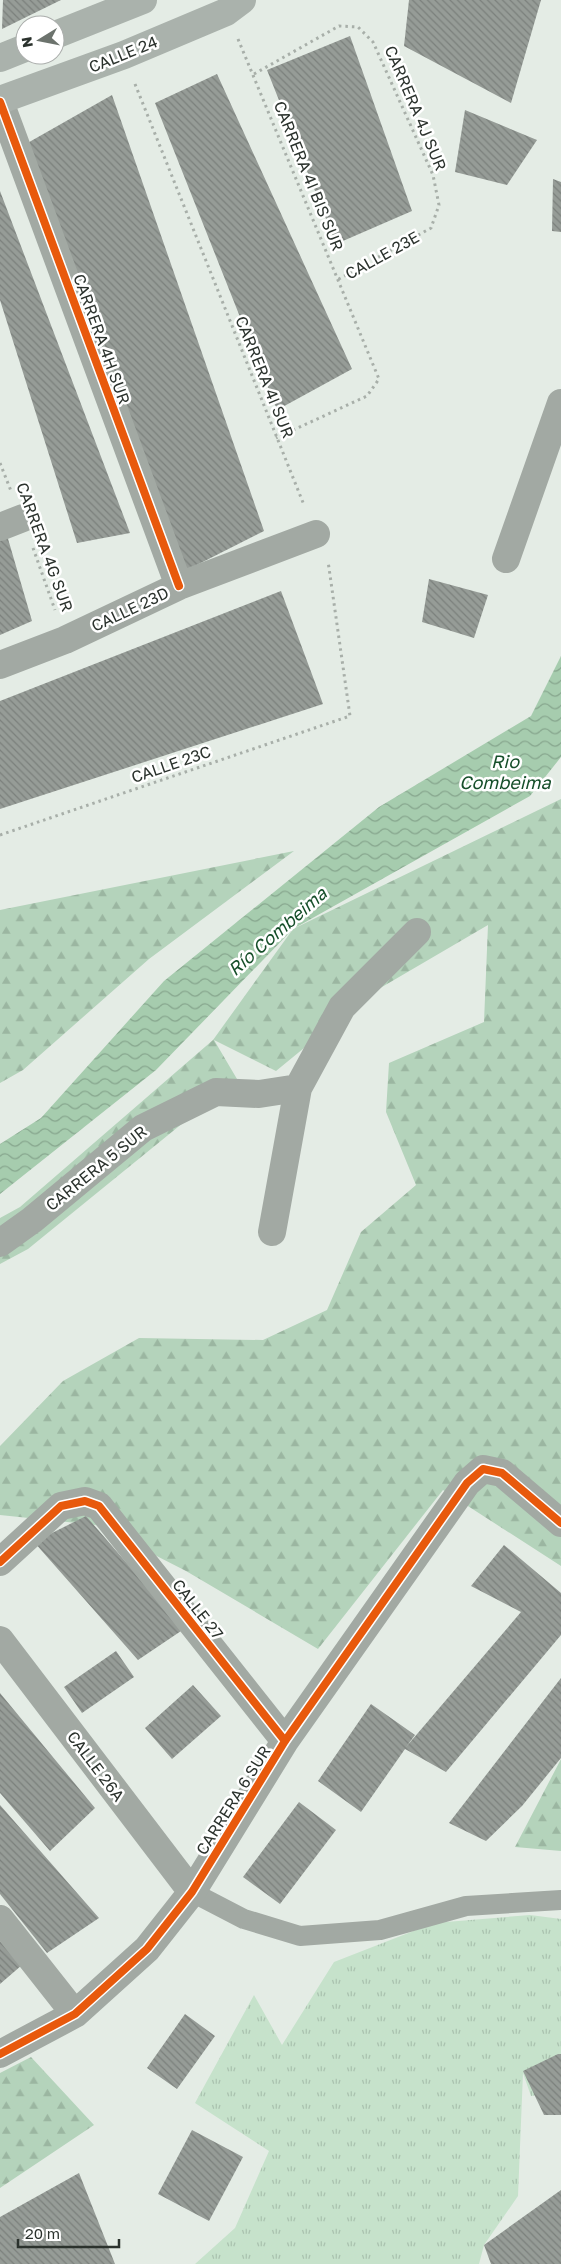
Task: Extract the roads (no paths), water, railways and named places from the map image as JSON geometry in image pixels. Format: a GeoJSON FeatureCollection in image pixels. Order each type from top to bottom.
{"type":"FeatureCollection","features":[{"type":"Feature","properties":{"kind":"main road"},"geometry":{"type":"LineString","coordinates":[[65,31],[143,0]]}},
{"type":"Feature","properties":{"kind":"main road","name":"CALLE 24"},"geometry":{"type":"LineString","coordinates":[[0,101],[124,55],[234,6]]}},
{"type":"Feature","properties":{"kind":"main road"},"geometry":{"type":"LineString","coordinates":[[0,58],[15,52]]}},
{"type":"Feature","properties":{"kind":"street","name":"CARRERA 4H SUR"},"geometry":{"type":"LineString","coordinates":[[0,101],[179,586]]}},
{"type":"Feature","properties":{"kind":"street"},"geometry":{"type":"LineString","coordinates":[[506,559],[561,403]]}},
{"type":"Feature","properties":{"kind":"street","name":"CALLE 23D"},"geometry":{"type":"LineString","coordinates":[[0,665],[65,640],[179,586],[316,534]]}},
{"type":"Feature","properties":{"kind":"street"},"geometry":{"type":"LineString","coordinates":[[272,1232],[298,1088],[342,1007],[416,932]]}},
{"type":"Feature","properties":{"kind":"street","name":"CARRERA 5 SUR"},"geometry":{"type":"LineString","coordinates":[[0,1244],[32,1220],[143,1128],[216,1092],[260,1094],[298,1088]]}},
{"type":"Feature","properties":{"kind":"street","name":"CARRERA 6 SUR"},"geometry":{"type":"LineString","coordinates":[[0,2054],[75,2014],[147,1949],[192,1892],[285,1741],[467,1482],[483,1470],[502,1474],[561,1522]]}},
{"type":"Feature","properties":{"kind":"street","name":"CALLE 27"},"geometry":{"type":"LineString","coordinates":[[0,1562],[61,1506],[85,1501],[99,1506],[285,1741]]}},
{"type":"Feature","properties":{"kind":"street","name":"CALLE 26A"},"geometry":{"type":"LineString","coordinates":[[0,1640],[192,1892]]}},
{"type":"Feature","properties":{"kind":"street"},"geometry":{"type":"LineString","coordinates":[[0,1919],[75,2014]]}},
{"type":"Feature","properties":{"kind":"lane"},"geometry":{"type":"LineString","coordinates":[[192,1892],[244,1919],[300,1936],[380,1930],[466,1906],[561,1900]]}},
{"type":"Feature","properties":{"kind":"water","name":"Rio Combeima"},"geometry":{"type":"Polygon","coordinates":[[[561,656],[561,757],[530,796],[293,929],[156,1070],[0,1194],[0,1144],[41,1118],[164,981],[379,807],[531,716],[561,656]]]}},
{"type":"Feature","properties":{"kind":"water label","name":"Río Combeima"},"geometry":{"type":"Point","coordinates":[277,931]}}]}
